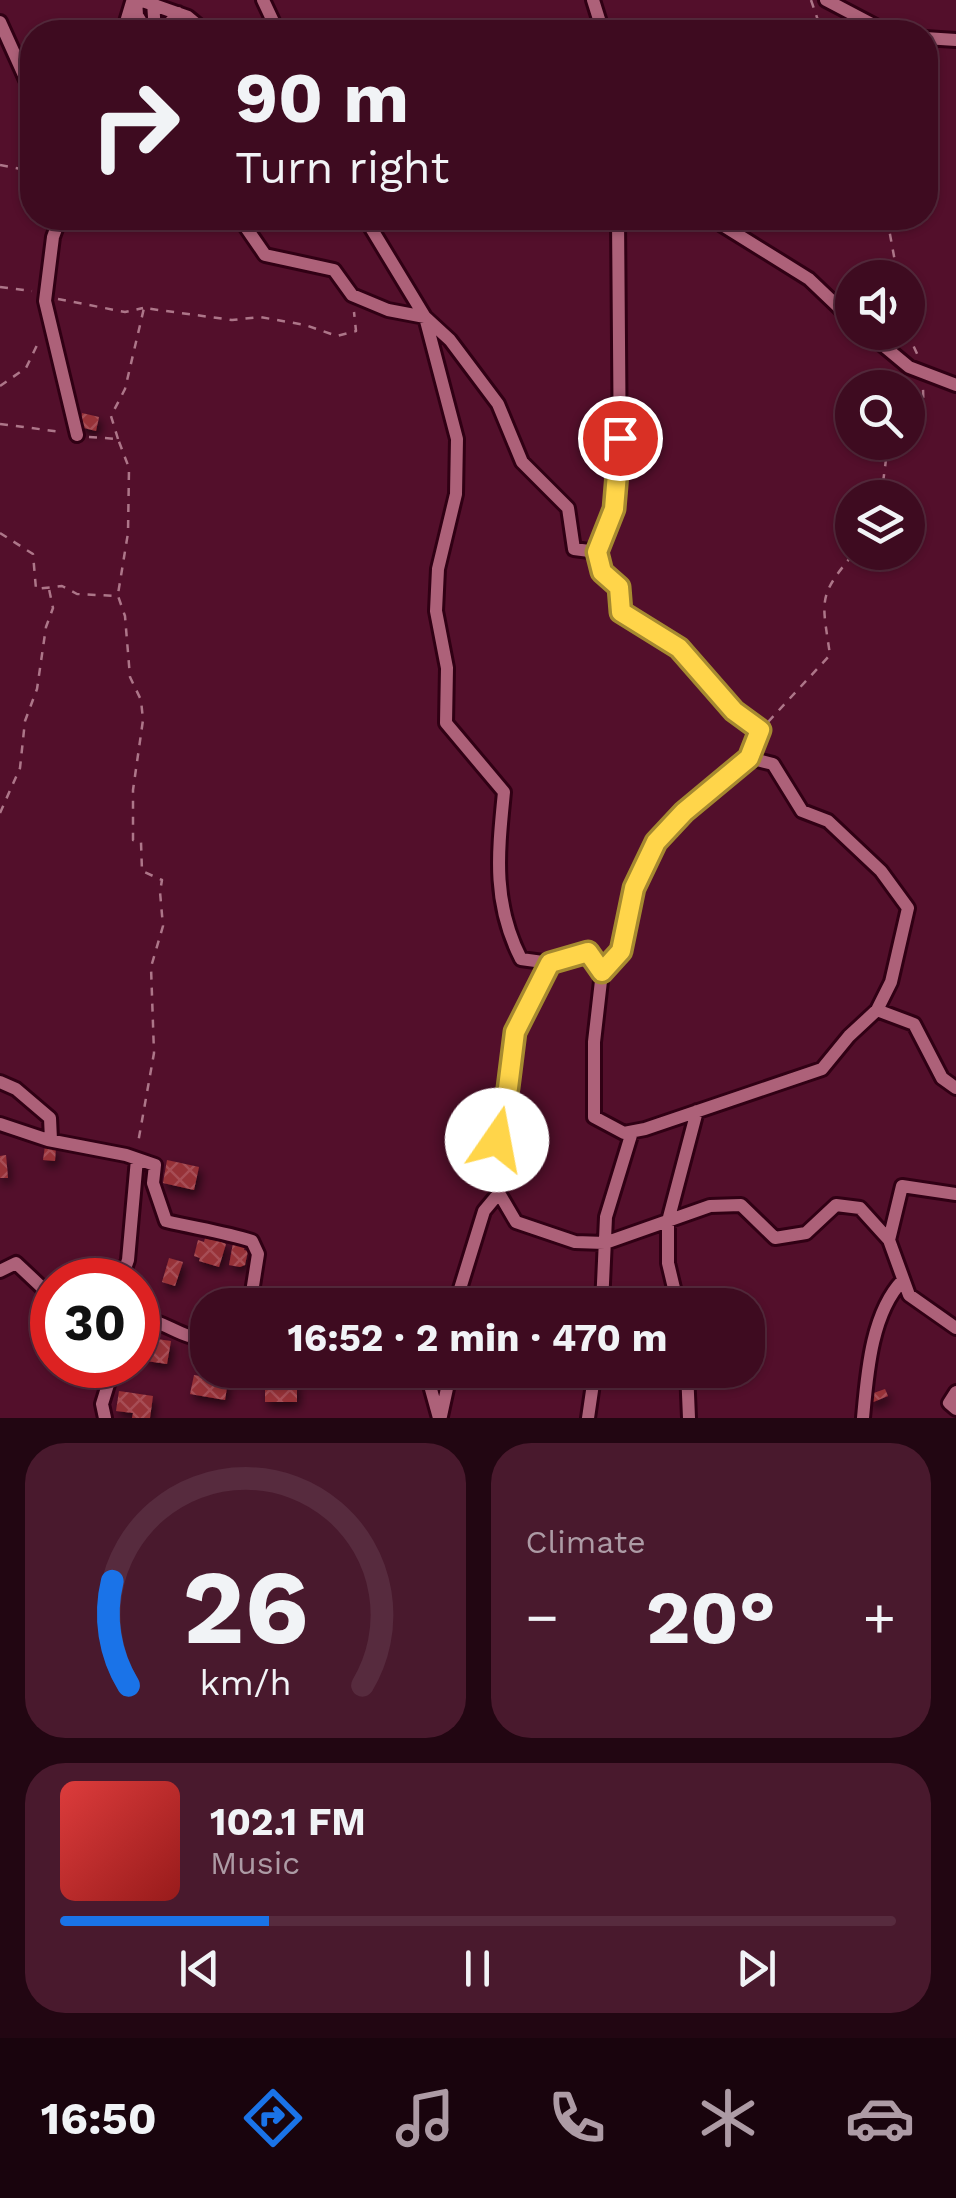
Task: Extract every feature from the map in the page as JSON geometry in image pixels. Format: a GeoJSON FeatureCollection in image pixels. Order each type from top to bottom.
{"type":"FeatureCollection","features":[{"type":"Feature","properties":{"kind":"street"},"geometry":{"type":"LineString","coordinates":[[826,0],[864,20]]}},
{"type":"Feature","properties":{"kind":"street"},"geometry":{"type":"LineString","coordinates":[[142,1],[188,20]]}},
{"type":"Feature","properties":{"kind":"street"},"geometry":{"type":"LineString","coordinates":[[171,20],[178,13]]}},
{"type":"Feature","properties":{"kind":"street"},"geometry":{"type":"LineString","coordinates":[[0,22],[20,66]]}},
{"type":"Feature","properties":{"kind":"street"},"geometry":{"type":"LineString","coordinates":[[56,230],[46,293],[77,435]]}},
{"type":"Feature","properties":{"kind":"street"},"geometry":{"type":"LineString","coordinates":[[248,230],[265,255],[334,270],[352,295],[388,310],[425,316]]}},
{"type":"Feature","properties":{"kind":"street"},"geometry":{"type":"LineString","coordinates":[[372,230],[425,316],[450,340],[498,404],[522,462],[568,508],[574,549],[597,552]]}},
{"type":"Feature","properties":{"kind":"street"},"geometry":{"type":"LineString","coordinates":[[618,230],[620,465],[614,509],[597,552],[602,572],[619,587],[621,612],[679,648],[734,711],[760,730],[749,758],[684,812],[656,842],[634,888],[621,951],[602,972],[594,1042],[594,1117],[624,1134],[822,1069],[877,1010],[892,982],[908,908],[881,871],[828,820],[802,811],[773,764],[749,758]]}},
{"type":"Feature","properties":{"kind":"street"},"geometry":{"type":"LineString","coordinates":[[730,230],[809,279],[835,304]]}},
{"type":"Feature","properties":{"kind":"street"},"geometry":{"type":"LineString","coordinates":[[425,316],[457,440],[456,494],[438,569],[436,611],[447,668],[446,722],[504,792],[497,872],[510,938],[521,959],[550,963],[588,952],[602,972]]}},
{"type":"Feature","properties":{"kind":"street"},"geometry":{"type":"LineString","coordinates":[[888,350],[908,367],[956,385]]}},
{"type":"Feature","properties":{"kind":"street"},"geometry":{"type":"LineString","coordinates":[[550,963],[515,1032],[497,1140],[499,1193],[516,1222],[575,1242],[605,1243],[710,1206],[742,1204],[776,1238],[806,1233],[836,1205],[860,1208],[889,1240],[909,1295],[956,1328]]}},
{"type":"Feature","properties":{"kind":"street"},"geometry":{"type":"LineString","coordinates":[[877,1010],[914,1024],[942,1078],[956,1088]]}},
{"type":"Feature","properties":{"kind":"street"},"geometry":{"type":"LineString","coordinates":[[0,1082],[16,1089],[50,1118],[51,1140]]}},
{"type":"Feature","properties":{"kind":"street"},"geometry":{"type":"LineString","coordinates":[[674,1288],[668,1263],[668,1221],[697,1110]]}},
{"type":"Feature","properties":{"kind":"street"},"geometry":{"type":"LineString","coordinates":[[0,1124],[154,1165],[153,1183],[166,1222],[196,1230],[218,1230],[252,1242],[258,1254],[253,1288]]}},
{"type":"Feature","properties":{"kind":"street"},"geometry":{"type":"LineString","coordinates":[[603,1288],[606,1217],[632,1132]]}},
{"type":"Feature","properties":{"kind":"street"},"geometry":{"type":"LineString","coordinates":[[128,1258],[138,1159]]}},
{"type":"Feature","properties":{"kind":"street"},"geometry":{"type":"LineString","coordinates":[[889,1240],[902,1186],[956,1194]]}},
{"type":"Feature","properties":{"kind":"street"},"geometry":{"type":"LineString","coordinates":[[460,1288],[484,1211],[499,1193]]}},
{"type":"Feature","properties":{"kind":"street"},"geometry":{"type":"LineString","coordinates":[[0,1272],[16,1262],[30,1276]]}},
{"type":"Feature","properties":{"kind":"street"},"geometry":{"type":"LineString","coordinates":[[863,1418],[868,1368],[884,1310],[903,1280]]}},
{"type":"Feature","properties":{"kind":"street"},"geometry":{"type":"LineString","coordinates":[[160,1323],[190,1339]]}},
{"type":"Feature","properties":{"kind":"street"},"geometry":{"type":"LineString","coordinates":[[104,1418],[102,1404],[107,1388]]}},
{"type":"Feature","properties":{"kind":"street"},"geometry":{"type":"LineString","coordinates":[[431,1388],[440,1418]]}},
{"type":"Feature","properties":{"kind":"street"},"geometry":{"type":"LineString","coordinates":[[440,1418],[447,1388]]}},
{"type":"Feature","properties":{"kind":"street"},"geometry":{"type":"LineString","coordinates":[[588,1418],[592,1388]]}},
{"type":"Feature","properties":{"kind":"street"},"geometry":{"type":"LineString","coordinates":[[688,1388],[690,1418]]}},
{"type":"Feature","properties":{"kind":"street"},"geometry":{"type":"LineString","coordinates":[[956,1392],[949,1403],[956,1409]]}},
{"type":"Feature","properties":{"kind":"path"},"geometry":{"type":"LineString","coordinates":[[889,230],[895,260]]}},
{"type":"Feature","properties":{"kind":"path"},"geometry":{"type":"LineString","coordinates":[[0,287],[46,293],[58,300],[125,312],[144,308],[232,320],[260,318],[305,325],[337,336],[356,331],[352,295]]}},
{"type":"Feature","properties":{"kind":"path"},"geometry":{"type":"LineString","coordinates":[[138,1159],[138,1130],[154,1053],[151,967],[163,926],[162,880],[142,871],[142,842],[133,840],[133,790],[144,720],[141,700],[130,677],[125,616],[118,596],[128,534],[130,468],[111,416],[125,389],[144,308]]}},
{"type":"Feature","properties":{"kind":"path"},"geometry":{"type":"LineString","coordinates":[[0,386],[26,368],[50,316]]}},
{"type":"Feature","properties":{"kind":"path"},"geometry":{"type":"LineString","coordinates":[[916,350],[927,374],[925,380]]}},
{"type":"Feature","properties":{"kind":"path"},"geometry":{"type":"LineString","coordinates":[[0,424],[118,439]]}},
{"type":"Feature","properties":{"kind":"path"},"geometry":{"type":"LineString","coordinates":[[0,534],[33,554],[36,589],[62,586],[77,594],[118,596]]}},
{"type":"Feature","properties":{"kind":"path"},"geometry":{"type":"LineString","coordinates":[[760,730],[830,654],[822,602],[840,570]]}},
{"type":"Feature","properties":{"kind":"path"},"geometry":{"type":"LineString","coordinates":[[0,814],[20,768],[25,721],[37,689],[46,627],[53,608],[49,587]]}},
{"type":"Feature","properties":{"kind":"building"},"geometry":{"type":"Polygon","coordinates":[[[82,413],[99,417],[96,431],[80,427],[82,413]]]}},
{"type":"Feature","properties":{"kind":"building"},"geometry":{"type":"Polygon","coordinates":[[[45,1146],[56,1147],[55,1161],[43,1160],[45,1146]]]}},
{"type":"Feature","properties":{"kind":"building"},"geometry":{"type":"Polygon","coordinates":[[[6,1155],[8,1178],[0,1178],[0,1156],[6,1155]]]}},
{"type":"Feature","properties":{"kind":"building"},"geometry":{"type":"Polygon","coordinates":[[[167,1160],[199,1167],[194,1190],[163,1183],[167,1160]]]}},
{"type":"Feature","properties":{"kind":"building"},"geometry":{"type":"Polygon","coordinates":[[[213,1237],[226,1244],[219,1267],[194,1256],[198,1240],[204,1242],[205,1238],[213,1237]]]}},
{"type":"Feature","properties":{"kind":"building"},"geometry":{"type":"Polygon","coordinates":[[[233,1243],[248,1251],[245,1265],[229,1265],[233,1243]]]}},
{"type":"Feature","properties":{"kind":"building"},"geometry":{"type":"Polygon","coordinates":[[[169,1258],[183,1262],[175,1286],[162,1282],[169,1258]]]}},
{"type":"Feature","properties":{"kind":"building"},"geometry":{"type":"Polygon","coordinates":[[[160,1339],[171,1341],[167,1364],[160,1363],[160,1339]]]}},
{"type":"Feature","properties":{"kind":"building"},"geometry":{"type":"Polygon","coordinates":[[[191,1388],[227,1388],[225,1400],[190,1394],[191,1388]]]}},
{"type":"Feature","properties":{"kind":"building"},"geometry":{"type":"Polygon","coordinates":[[[265,1388],[297,1388],[297,1402],[265,1402],[265,1388]]]}},
{"type":"Feature","properties":{"kind":"building"},"geometry":{"type":"Polygon","coordinates":[[[885,1389],[888,1396],[871,1403],[868,1395],[885,1389]]]}},
{"type":"Feature","properties":{"kind":"building"},"geometry":{"type":"Polygon","coordinates":[[[119,1391],[153,1396],[150,1418],[132,1418],[133,1413],[116,1411],[119,1391]]]}},
{"type":"Feature","properties":{"kind":"route"},"geometry":{"type":"LineString","coordinates":[[497,1140],[515,1032],[550,963],[588,952],[602,972],[621,951],[634,888],[656,842],[684,812],[749,758],[760,730],[734,711],[679,648],[621,612],[619,587],[602,572],[597,552],[614,509],[620,438]]}}]}
